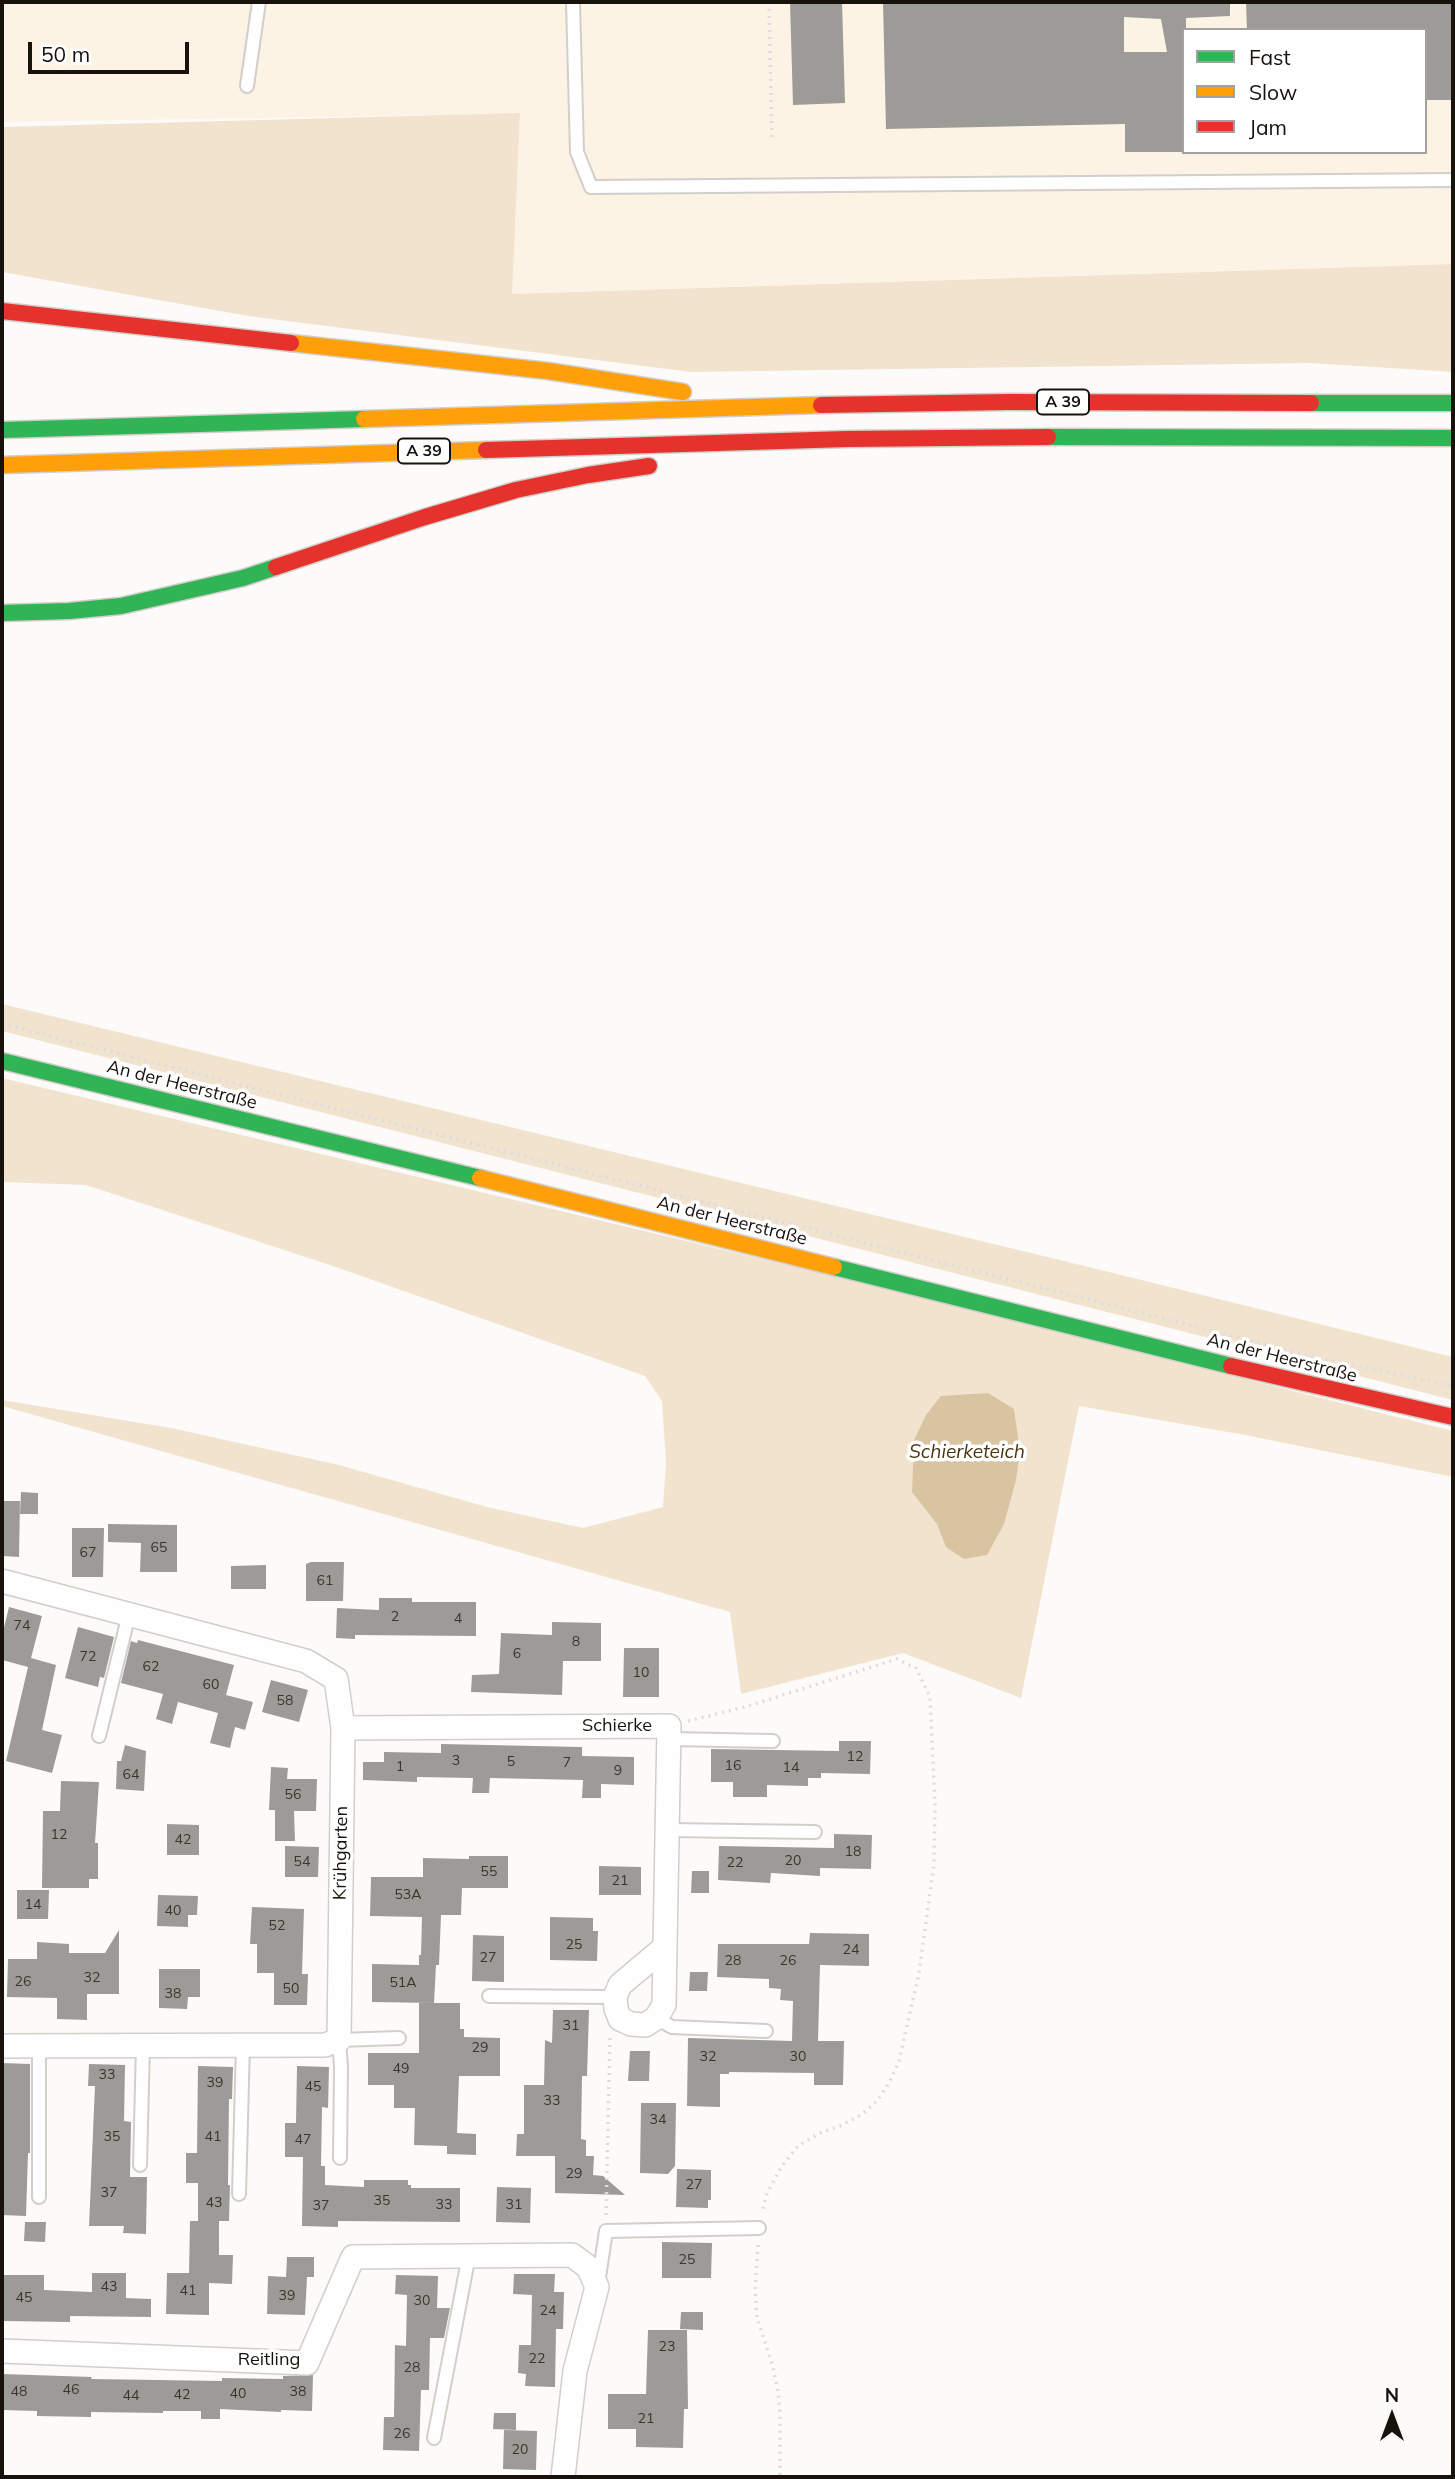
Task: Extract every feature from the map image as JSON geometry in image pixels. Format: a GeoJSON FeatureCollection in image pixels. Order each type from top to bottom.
{"type":"FeatureCollection","features":[{"type":"Feature","properties":{"kind":"main road"},"geometry":{"type":"LineString","coordinates":[[2,312],[548,371],[653,386],[757,406]]}},
{"type":"Feature","properties":{"kind":"main road","name":"A 39"},"geometry":{"type":"LineString","coordinates":[[2,430],[757,406],[1008,402],[1453,403]]}},
{"type":"Feature","properties":{"kind":"main road","name":"A 39"},"geometry":{"type":"LineString","coordinates":[[2,465],[847,439],[1453,438]]}},
{"type":"Feature","properties":{"kind":"main road"},"geometry":{"type":"LineString","coordinates":[[696,459],[847,439]]}},
{"type":"Feature","properties":{"kind":"main road"},"geometry":{"type":"LineString","coordinates":[[2,613],[121,606],[165,597],[243,578],[425,517],[516,490],[588,475],[668,463]]}},
{"type":"Feature","properties":{"kind":"main road","name":"An der Heerstraße"},"geometry":{"type":"LineString","coordinates":[[2,1061],[417,1162],[1305,1385],[1453,1417]]}},
{"type":"Feature","properties":{"kind":"street","name":"Krühgarten"},"geometry":{"type":"LineString","coordinates":[[2,1581],[306,1661],[336,1679],[343,1728],[339,2040]]}},
{"type":"Feature","properties":{"kind":"street","name":"Schierke"},"geometry":{"type":"LineString","coordinates":[[343,1728],[669,1732],[664,2005],[656,2018]]}},
{"type":"Feature","properties":{"kind":"street"},"geometry":{"type":"LineString","coordinates":[[656,2018],[645,2025],[631,2024],[617,2008],[620,1985],[665,1947]]}},
{"type":"Feature","properties":{"kind":"street"},"geometry":{"type":"LineString","coordinates":[[2,2046],[325,2045],[339,2040]]}},
{"type":"Feature","properties":{"kind":"street","name":"Reitling"},"geometry":{"type":"LineString","coordinates":[[2,2351],[307,2363],[353,2256],[572,2255],[588,2267],[597,2287]]}},
{"type":"Feature","properties":{"kind":"street"},"geometry":{"type":"LineString","coordinates":[[564,2477],[575,2371],[597,2287]]}},
{"type":"Feature","properties":{"kind":"lane"},"geometry":{"type":"LineString","coordinates":[[247,86],[259,2]]}},
{"type":"Feature","properties":{"kind":"lane"},"geometry":{"type":"LineString","coordinates":[[573,2],[577,152],[591,187],[1453,180]]}},
{"type":"Feature","properties":{"kind":"lane"},"geometry":{"type":"LineString","coordinates":[[99,1736],[129,1614]]}},
{"type":"Feature","properties":{"kind":"lane"},"geometry":{"type":"LineString","coordinates":[[669,1732],[773,1741]]}},
{"type":"Feature","properties":{"kind":"lane"},"geometry":{"type":"LineString","coordinates":[[667,1830],[815,1832]]}},
{"type":"Feature","properties":{"kind":"lane"},"geometry":{"type":"LineString","coordinates":[[489,1996],[617,2008]]}},
{"type":"Feature","properties":{"kind":"lane"},"geometry":{"type":"LineString","coordinates":[[656,2018],[672,2026],[766,2031]]}},
{"type":"Feature","properties":{"kind":"lane"},"geometry":{"type":"LineString","coordinates":[[340,2158],[339,2040],[399,2038]]}},
{"type":"Feature","properties":{"kind":"lane"},"geometry":{"type":"LineString","coordinates":[[38,2045],[38,2197]]}},
{"type":"Feature","properties":{"kind":"lane"},"geometry":{"type":"LineString","coordinates":[[140,2165],[143,2045]]}},
{"type":"Feature","properties":{"kind":"lane"},"geometry":{"type":"LineString","coordinates":[[239,2194],[243,2045]]}},
{"type":"Feature","properties":{"kind":"lane"},"geometry":{"type":"LineString","coordinates":[[597,2287],[606,2231],[759,2228]]}},
{"type":"Feature","properties":{"kind":"lane"},"geometry":{"type":"LineString","coordinates":[[434,2438],[469,2255]]}},
{"type":"Feature","properties":{"kind":"path"},"geometry":{"type":"LineString","coordinates":[[769,2],[772,142]]}},
{"type":"Feature","properties":{"kind":"path"},"geometry":{"type":"LineString","coordinates":[[2,1024],[1311,1356],[1453,1386]]}},
{"type":"Feature","properties":{"kind":"path"},"geometry":{"type":"LineString","coordinates":[[669,1732],[897,1659],[916,1668],[930,1697],[935,1804],[934,1864],[919,1973],[899,2061],[877,2101],[861,2115],[798,2146],[782,2166],[767,2193],[759,2228],[755,2290],[757,2318],[778,2391],[779,2477]]}},
{"type":"Feature","properties":{"kind":"path"},"geometry":{"type":"LineString","coordinates":[[606,2231],[610,2037],[617,2008]]}},
{"type":"Feature","properties":{"kind":"shaded area"},"geometry":{"type":"Polygon","coordinates":[[[2,2],[1453,2],[1453,264],[511,294],[520,114],[2,122],[2,2]]]}},
{"type":"Feature","properties":{"kind":"shaded area"},"geometry":{"type":"Polygon","coordinates":[[[520,113],[512,294],[1453,264],[1453,372],[1310,363],[691,372],[248,316],[2,272],[2,127],[520,113]]]}},
{"type":"Feature","properties":{"kind":"shaded area"},"geometry":{"type":"Polygon","coordinates":[[[2,1004],[1453,1357],[1453,1400],[2,1031],[2,1004]]]}},
{"type":"Feature","properties":{"kind":"shaded area"},"geometry":{"type":"Polygon","coordinates":[[[2,1078],[838,1277],[1453,1431],[1453,1477],[1245,1435],[1079,1406],[1021,1698],[903,1653],[741,1694],[730,1612],[2,1406],[2,1400],[171,1428],[339,1465],[487,1507],[583,1528],[663,1507],[666,1463],[662,1401],[645,1376],[330,1265],[86,1185],[2,1182],[2,1078]]]}},
{"type":"Feature","properties":{"kind":"water","name":"Schierketeich"},"geometry":{"type":"Polygon","coordinates":[[[988,1393],[1014,1409],[1020,1452],[1016,1480],[1004,1524],[987,1555],[964,1559],[946,1547],[937,1524],[912,1492],[914,1440],[926,1415],[941,1396],[988,1393]]]}},
{"type":"Feature","properties":{"kind":"building"},"geometry":{"type":"Polygon","coordinates":[[[790,2],[842,2],[845,103],[793,105],[790,2]]]}},
{"type":"Feature","properties":{"kind":"building"},"geometry":{"type":"Polygon","coordinates":[[[883,2],[1230,2],[1230,16],[1186,18],[1186,28],[1182,28],[1182,152],[1125,152],[1125,124],[886,129],[883,2]],[[1124,17],[1124,52],[1167,52],[1161,19],[1124,17]]]}},
{"type":"Feature","properties":{"kind":"building"},"geometry":{"type":"Polygon","coordinates":[[[1246,2],[1453,2],[1453,100],[1427,100],[1427,28],[1247,28],[1246,2]]]}},
{"type":"Feature","properties":{"kind":"building"},"geometry":{"type":"Polygon","coordinates":[[[21,1492],[38,1493],[38,1514],[20,1514],[21,1492]]]}},
{"type":"Feature","properties":{"kind":"building"},"geometry":{"type":"Polygon","coordinates":[[[2,1501],[20,1501],[19,1557],[2,1556],[2,1501]]]}},
{"type":"Feature","properties":{"kind":"building"},"geometry":{"type":"Polygon","coordinates":[[[108,1524],[177,1525],[177,1572],[140,1572],[141,1543],[108,1542],[108,1524]]]}},
{"type":"Feature","properties":{"kind":"building"},"geometry":{"type":"Polygon","coordinates":[[[72,1528],[104,1528],[103,1577],[72,1577],[72,1528]]]}},
{"type":"Feature","properties":{"kind":"building"},"geometry":{"type":"Polygon","coordinates":[[[344,1562],[343,1601],[306,1601],[306,1564],[344,1562]]]}},
{"type":"Feature","properties":{"kind":"building"},"geometry":{"type":"Polygon","coordinates":[[[266,1565],[266,1589],[231,1589],[231,1566],[266,1565]]]}},
{"type":"Feature","properties":{"kind":"building"},"geometry":{"type":"Polygon","coordinates":[[[379,1598],[412,1598],[412,1602],[476,1602],[476,1636],[355,1635],[355,1639],[336,1638],[337,1608],[379,1610],[379,1598]]]}},
{"type":"Feature","properties":{"kind":"building"},"geometry":{"type":"Polygon","coordinates":[[[9,1607],[42,1616],[31,1658],[56,1665],[42,1730],[62,1735],[52,1773],[6,1761],[28,1667],[2,1660],[2,1636],[9,1607]]]}},
{"type":"Feature","properties":{"kind":"building"},"geometry":{"type":"Polygon","coordinates":[[[552,1622],[601,1623],[601,1661],[563,1661],[562,1695],[471,1692],[472,1675],[499,1674],[501,1633],[552,1635],[552,1622]]]}},
{"type":"Feature","properties":{"kind":"building"},"geometry":{"type":"Polygon","coordinates":[[[78,1627],[114,1637],[104,1678],[100,1677],[98,1687],[65,1678],[78,1627]]]}},
{"type":"Feature","properties":{"kind":"building"},"geometry":{"type":"Polygon","coordinates":[[[138,1640],[234,1665],[226,1695],[253,1702],[245,1730],[235,1727],[230,1748],[210,1743],[218,1713],[178,1702],[172,1724],[156,1719],[163,1694],[121,1683],[131,1641],[137,1643],[138,1640]]]}},
{"type":"Feature","properties":{"kind":"building"},"geometry":{"type":"Polygon","coordinates":[[[624,1648],[659,1648],[659,1697],[623,1697],[624,1648]]]}},
{"type":"Feature","properties":{"kind":"building"},"geometry":{"type":"Polygon","coordinates":[[[271,1680],[308,1690],[299,1722],[262,1712],[271,1680]]]}},
{"type":"Feature","properties":{"kind":"building"},"geometry":{"type":"Polygon","coordinates":[[[839,1741],[871,1741],[870,1774],[821,1773],[821,1778],[808,1778],[808,1786],[767,1785],[767,1797],[733,1797],[733,1782],[711,1782],[711,1749],[839,1751],[839,1741]]]}},
{"type":"Feature","properties":{"kind":"building"},"geometry":{"type":"Polygon","coordinates":[[[441,1744],[582,1747],[582,1756],[634,1757],[634,1785],[601,1784],[601,1798],[582,1798],[583,1780],[490,1778],[489,1793],[472,1793],[473,1778],[417,1777],[417,1782],[363,1780],[363,1762],[384,1762],[384,1752],[441,1753],[441,1744]]]}},
{"type":"Feature","properties":{"kind":"building"},"geometry":{"type":"Polygon","coordinates":[[[125,1745],[146,1751],[144,1791],[116,1789],[117,1761],[121,1761],[125,1745]]]}},
{"type":"Feature","properties":{"kind":"building"},"geometry":{"type":"Polygon","coordinates":[[[271,1767],[288,1768],[287,1779],[317,1779],[316,1811],[294,1811],[295,1841],[275,1841],[275,1810],[269,1810],[271,1767]]]}},
{"type":"Feature","properties":{"kind":"building"},"geometry":{"type":"Polygon","coordinates":[[[61,1781],[99,1782],[95,1843],[98,1843],[98,1879],[89,1879],[89,1888],[42,1888],[43,1811],[60,1811],[61,1781]]]}},
{"type":"Feature","properties":{"kind":"building"},"geometry":{"type":"Polygon","coordinates":[[[167,1824],[199,1825],[199,1855],[167,1855],[167,1824]]]}},
{"type":"Feature","properties":{"kind":"building"},"geometry":{"type":"Polygon","coordinates":[[[834,1834],[872,1835],[871,1869],[820,1868],[820,1876],[771,1873],[770,1883],[718,1880],[719,1846],[834,1848],[834,1834]]]}},
{"type":"Feature","properties":{"kind":"building"},"geometry":{"type":"Polygon","coordinates":[[[285,1846],[319,1847],[318,1877],[285,1877],[285,1846]]]}},
{"type":"Feature","properties":{"kind":"building"},"geometry":{"type":"Polygon","coordinates":[[[469,1856],[508,1856],[508,1888],[462,1888],[461,1915],[441,1915],[434,2003],[372,2002],[372,1964],[419,1965],[422,1917],[370,1916],[371,1877],[423,1877],[423,1858],[469,1859],[469,1856]]]}},
{"type":"Feature","properties":{"kind":"building"},"geometry":{"type":"Polygon","coordinates":[[[599,1866],[641,1867],[641,1895],[599,1895],[599,1866]]]}},
{"type":"Feature","properties":{"kind":"building"},"geometry":{"type":"Polygon","coordinates":[[[692,1871],[709,1871],[709,1893],[691,1893],[692,1871]]]}},
{"type":"Feature","properties":{"kind":"building"},"geometry":{"type":"Polygon","coordinates":[[[17,1890],[49,1890],[48,1919],[17,1919],[17,1890]]]}},
{"type":"Feature","properties":{"kind":"building"},"geometry":{"type":"Polygon","coordinates":[[[158,1895],[198,1896],[197,1915],[188,1915],[188,1927],[157,1926],[158,1895]]]}},
{"type":"Feature","properties":{"kind":"building"},"geometry":{"type":"Polygon","coordinates":[[[252,1907],[304,1909],[302,1974],[308,1974],[307,2005],[274,2005],[274,1973],[257,1973],[257,1944],[250,1944],[252,1907]]]}},
{"type":"Feature","properties":{"kind":"building"},"geometry":{"type":"Polygon","coordinates":[[[550,1917],[593,1918],[593,1931],[598,1931],[597,1961],[550,1960],[550,1917]]]}},
{"type":"Feature","properties":{"kind":"building"},"geometry":{"type":"Polygon","coordinates":[[[119,1930],[119,1994],[87,1994],[87,2020],[57,2019],[57,1998],[7,1997],[8,1959],[37,1959],[37,1942],[69,1944],[69,1953],[105,1953],[119,1930]]]}},
{"type":"Feature","properties":{"kind":"building"},"geometry":{"type":"Polygon","coordinates":[[[810,1933],[869,1934],[869,1966],[820,1965],[818,2041],[844,2041],[843,2085],[814,2085],[814,2073],[729,2072],[720,2074],[720,2107],[687,2106],[688,2038],[792,2041],[793,2001],[780,2000],[781,1989],[769,1988],[769,1979],[717,1977],[718,1944],[809,1944],[810,1933]]]}},
{"type":"Feature","properties":{"kind":"building"},"geometry":{"type":"Polygon","coordinates":[[[473,1935],[504,1936],[504,1982],[472,1981],[473,1935]]]}},
{"type":"Feature","properties":{"kind":"building"},"geometry":{"type":"Polygon","coordinates":[[[159,1969],[200,1969],[200,1997],[188,1997],[187,2009],[159,2008],[159,1969]]]}},
{"type":"Feature","properties":{"kind":"building"},"geometry":{"type":"Polygon","coordinates":[[[690,1972],[708,1972],[707,1991],[689,1991],[690,1972]]]}},
{"type":"Feature","properties":{"kind":"building"},"geometry":{"type":"Polygon","coordinates":[[[419,2003],[460,2003],[460,2029],[464,2029],[464,2037],[500,2038],[500,2076],[459,2076],[457,2133],[476,2134],[476,2155],[447,2154],[447,2146],[414,2145],[415,2108],[394,2108],[394,2085],[368,2085],[368,2053],[419,2053],[419,2003]]]}},
{"type":"Feature","properties":{"kind":"building"},"geometry":{"type":"Polygon","coordinates":[[[553,2010],[589,2010],[587,2076],[582,2076],[581,2139],[586,2140],[586,2156],[594,2156],[593,2175],[603,2176],[625,2195],[555,2193],[555,2156],[516,2156],[517,2134],[524,2134],[524,2085],[544,2085],[545,2040],[552,2043],[553,2010]]]}},
{"type":"Feature","properties":{"kind":"building"},"geometry":{"type":"Polygon","coordinates":[[[630,2051],[650,2051],[649,2081],[628,2081],[630,2051]]]}},
{"type":"Feature","properties":{"kind":"building"},"geometry":{"type":"Polygon","coordinates":[[[2,2063],[30,2064],[30,2153],[26,2216],[2,2215],[2,2063]]]}},
{"type":"Feature","properties":{"kind":"building"},"geometry":{"type":"Polygon","coordinates":[[[89,2064],[125,2065],[124,2121],[131,2122],[130,2177],[147,2177],[146,2234],[123,2233],[124,2226],[89,2226],[95,2086],[88,2086],[89,2064]]]}},
{"type":"Feature","properties":{"kind":"building"},"geometry":{"type":"Polygon","coordinates":[[[198,2066],[233,2067],[232,2099],[229,2099],[229,2221],[219,2221],[219,2255],[233,2255],[232,2284],[209,2283],[209,2315],[166,2314],[167,2273],[189,2273],[190,2221],[198,2221],[198,2183],[186,2183],[186,2153],[197,2153],[198,2066]]]}},
{"type":"Feature","properties":{"kind":"building"},"geometry":{"type":"Polygon","coordinates":[[[297,2066],[329,2067],[328,2108],[322,2107],[321,2166],[325,2166],[325,2185],[364,2187],[364,2180],[408,2180],[411,2188],[460,2188],[460,2222],[338,2221],[338,2227],[302,2226],[303,2157],[285,2157],[285,2123],[296,2123],[297,2066]]]}},
{"type":"Feature","properties":{"kind":"building"},"geometry":{"type":"Polygon","coordinates":[[[641,2103],[676,2103],[675,2166],[668,2174],[640,2173],[641,2103]]]}},
{"type":"Feature","properties":{"kind":"building"},"geometry":{"type":"Polygon","coordinates":[[[677,2169],[711,2170],[711,2200],[708,2200],[708,2208],[676,2207],[677,2169]]]}},
{"type":"Feature","properties":{"kind":"building"},"geometry":{"type":"Polygon","coordinates":[[[497,2187],[531,2188],[530,2223],[496,2222],[497,2187]]]}},
{"type":"Feature","properties":{"kind":"building"},"geometry":{"type":"Polygon","coordinates":[[[25,2222],[46,2222],[45,2242],[24,2241],[25,2222]]]}},
{"type":"Feature","properties":{"kind":"building"},"geometry":{"type":"Polygon","coordinates":[[[662,2242],[712,2243],[711,2278],[662,2278],[662,2242]]]}},
{"type":"Feature","properties":{"kind":"building"},"geometry":{"type":"Polygon","coordinates":[[[287,2257],[314,2257],[314,2277],[307,2277],[305,2315],[267,2314],[268,2276],[286,2277],[287,2257]]]}},
{"type":"Feature","properties":{"kind":"building"},"geometry":{"type":"Polygon","coordinates":[[[92,2273],[126,2273],[126,2298],[151,2299],[151,2317],[70,2316],[70,2322],[4,2321],[4,2275],[44,2275],[44,2290],[92,2292],[92,2273]]]}},
{"type":"Feature","properties":{"kind":"building"},"geometry":{"type":"Polygon","coordinates":[[[514,2274],[555,2274],[554,2292],[564,2292],[563,2329],[556,2329],[555,2387],[525,2386],[526,2374],[518,2373],[519,2345],[531,2345],[532,2295],[513,2294],[514,2274]]]}},
{"type":"Feature","properties":{"kind":"building"},"geometry":{"type":"Polygon","coordinates":[[[396,2275],[438,2276],[437,2308],[450,2308],[444,2338],[430,2338],[429,2390],[421,2390],[419,2451],[383,2450],[384,2417],[394,2417],[395,2345],[406,2346],[407,2295],[395,2294],[396,2275]]]}},
{"type":"Feature","properties":{"kind":"building"},"geometry":{"type":"Polygon","coordinates":[[[681,2312],[703,2312],[703,2330],[680,2329],[681,2312]]]}},
{"type":"Feature","properties":{"kind":"building"},"geometry":{"type":"Polygon","coordinates":[[[648,2330],[687,2330],[688,2409],[684,2409],[683,2448],[636,2447],[636,2429],[608,2429],[608,2394],[646,2394],[648,2330]]]}},
{"type":"Feature","properties":{"kind":"building"},"geometry":{"type":"Polygon","coordinates":[[[2,2374],[92,2377],[91,2379],[222,2381],[222,2378],[283,2379],[283,2376],[313,2375],[312,2411],[220,2409],[220,2419],[201,2419],[201,2411],[91,2412],[91,2417],[37,2416],[37,2411],[2,2410],[2,2374]]]}},
{"type":"Feature","properties":{"kind":"building"},"geometry":{"type":"Polygon","coordinates":[[[494,2413],[516,2413],[516,2430],[493,2429],[494,2413]]]}},
{"type":"Feature","properties":{"kind":"building"},"geometry":{"type":"Polygon","coordinates":[[[504,2430],[537,2431],[536,2470],[503,2469],[504,2430]]]}},
{"type":"Feature","properties":{"kind":"traffic: fast"},"geometry":{"type":"LineString","coordinates":[[1311,403],[1453,403]]}},
{"type":"Feature","properties":{"kind":"traffic: fast"},"geometry":{"type":"LineString","coordinates":[[2,430],[364,419]]}},
{"type":"Feature","properties":{"kind":"traffic: fast"},"geometry":{"type":"LineString","coordinates":[[1048,437],[1453,438]]}},
{"type":"Feature","properties":{"kind":"traffic: fast"},"geometry":{"type":"LineString","coordinates":[[2,613],[121,606],[243,578],[276,567]]}},
{"type":"Feature","properties":{"kind":"traffic: fast"},"geometry":{"type":"LineString","coordinates":[[2,1061],[480,1178]]}},
{"type":"Feature","properties":{"kind":"traffic: fast"},"geometry":{"type":"LineString","coordinates":[[834,1267],[1231,1366]]}},
{"type":"Feature","properties":{"kind":"traffic: slow"},"geometry":{"type":"LineString","coordinates":[[291,343],[548,371],[683,392]]}},
{"type":"Feature","properties":{"kind":"traffic: slow"},"geometry":{"type":"LineString","coordinates":[[364,419],[821,405]]}},
{"type":"Feature","properties":{"kind":"traffic: slow"},"geometry":{"type":"LineString","coordinates":[[2,465],[486,450]]}},
{"type":"Feature","properties":{"kind":"traffic: slow"},"geometry":{"type":"LineString","coordinates":[[480,1178],[834,1267]]}},
{"type":"Feature","properties":{"kind":"traffic: jam"},"geometry":{"type":"LineString","coordinates":[[2,311],[291,343]]}},
{"type":"Feature","properties":{"kind":"traffic: jam"},"geometry":{"type":"LineString","coordinates":[[821,405],[1008,402],[1311,403]]}},
{"type":"Feature","properties":{"kind":"traffic: jam"},"geometry":{"type":"LineString","coordinates":[[486,450],[847,439],[1048,437]]}},
{"type":"Feature","properties":{"kind":"traffic: jam"},"geometry":{"type":"LineString","coordinates":[[276,567],[516,490],[649,466]]}},
{"type":"Feature","properties":{"kind":"traffic: jam"},"geometry":{"type":"LineString","coordinates":[[1231,1366],[1453,1417]]}}]}
